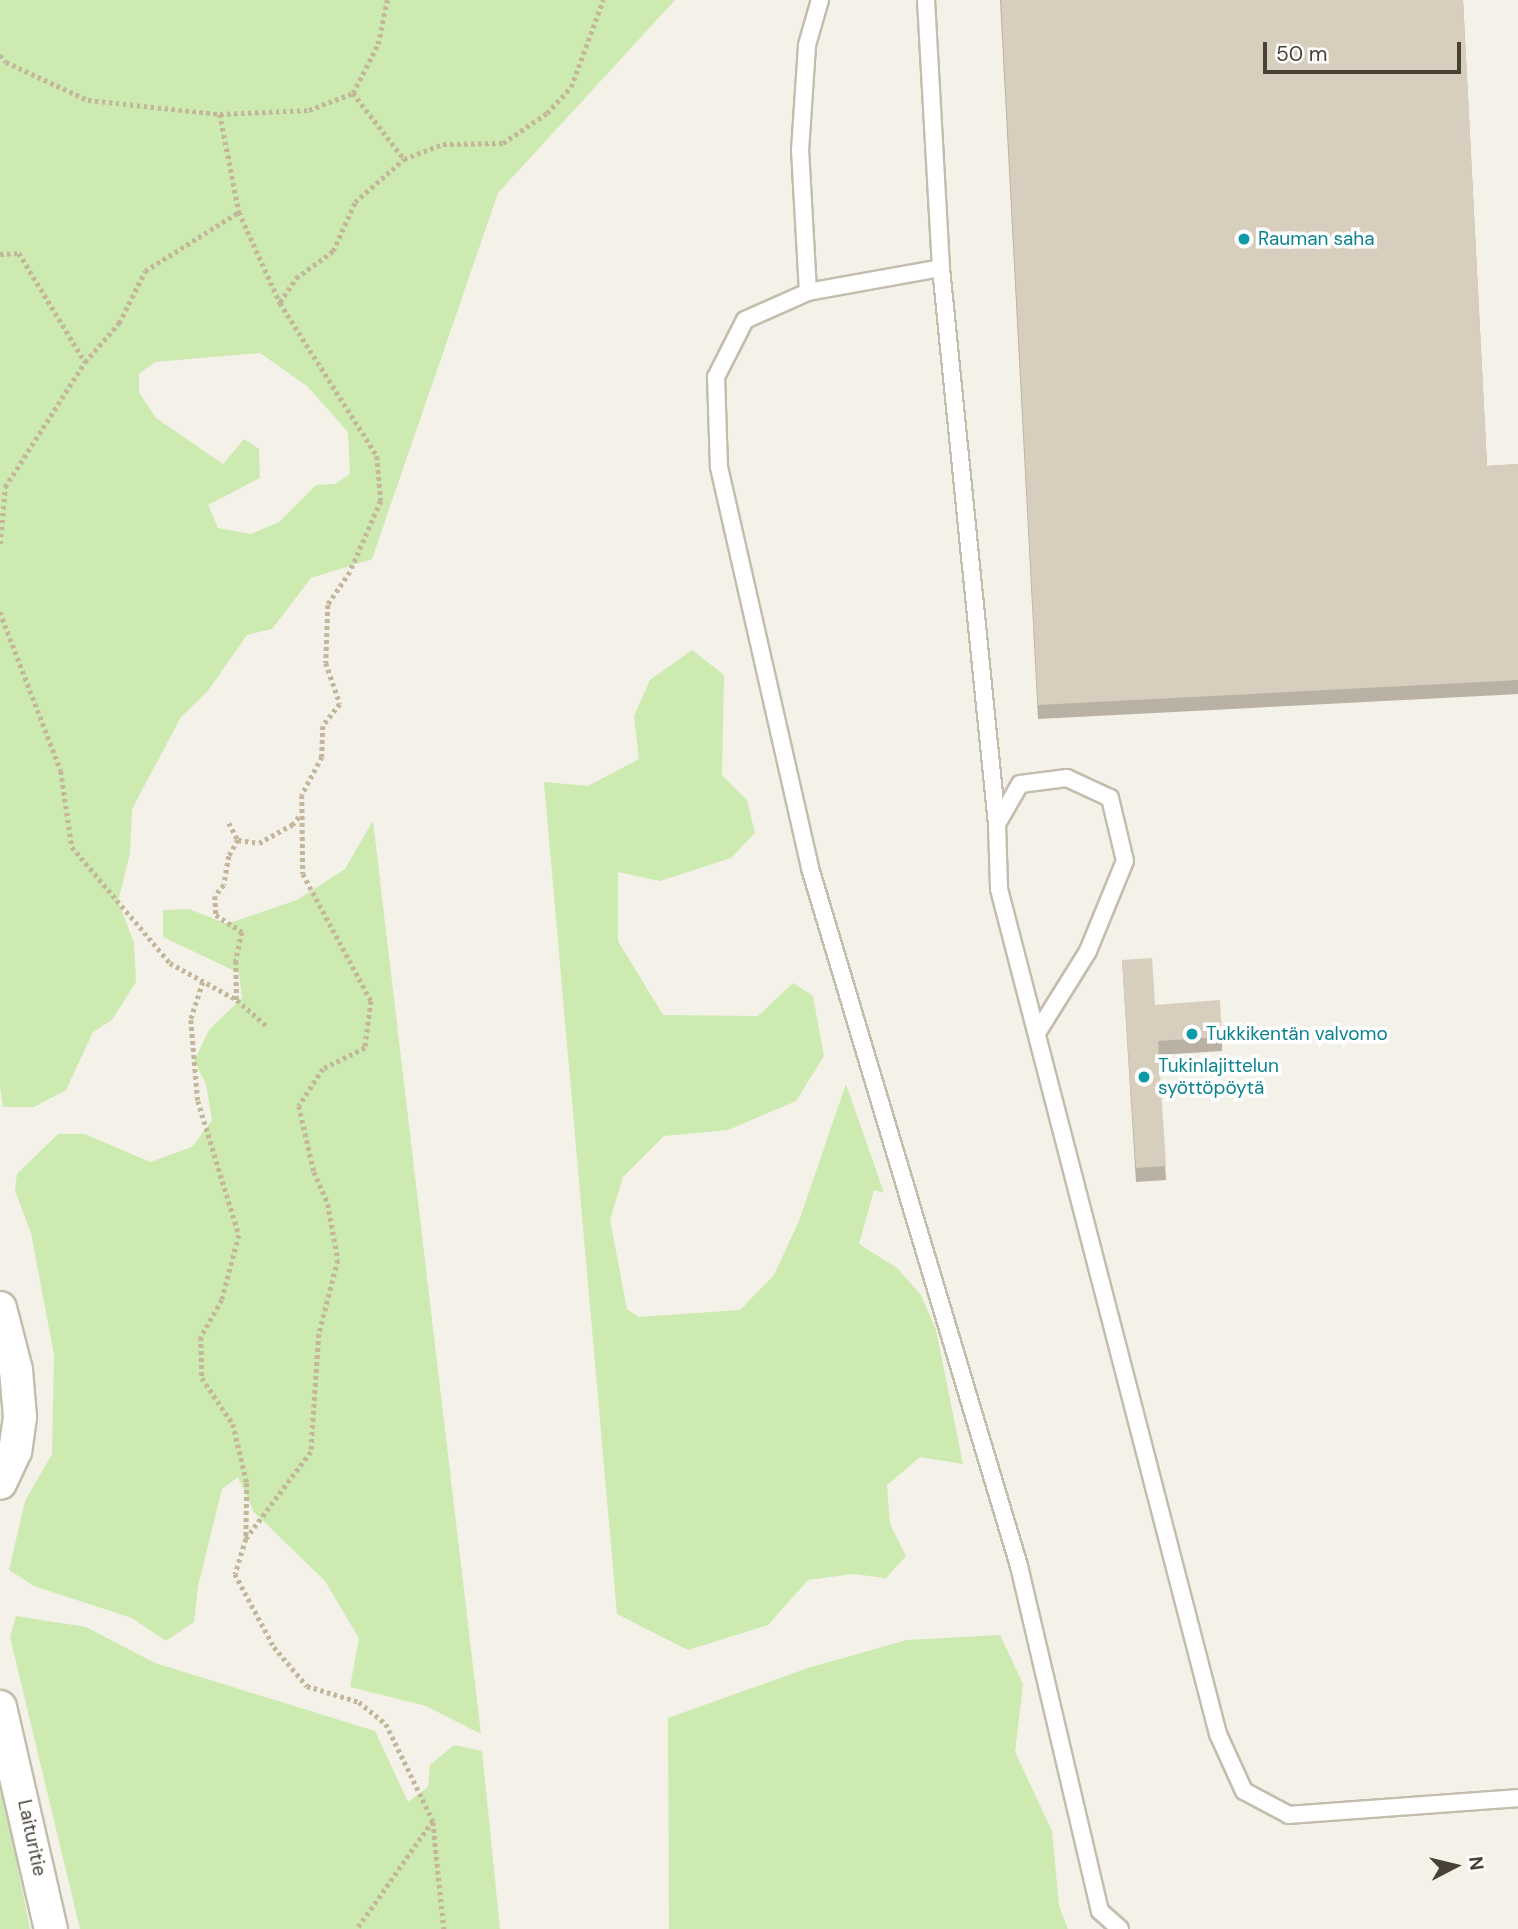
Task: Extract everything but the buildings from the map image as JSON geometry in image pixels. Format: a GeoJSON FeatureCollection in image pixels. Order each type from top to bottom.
{"type":"FeatureCollection","features":[{"type":"Feature","properties":{"kind":"street"},"geometry":{"type":"LineString","coordinates":[[0,1308],[16,1370],[20,1417],[15,1451],[0,1483]]}},
{"type":"Feature","properties":{"kind":"street","name":"Laituritie"},"geometry":{"type":"LineString","coordinates":[[0,1707],[51,1929]]}},
{"type":"Feature","properties":{"kind":"lane"},"geometry":{"type":"LineString","coordinates":[[808,292],[800,150],[807,46],[820,0]]}},
{"type":"Feature","properties":{"kind":"lane"},"geometry":{"type":"LineString","coordinates":[[926,0],[941,268],[997,824],[999,889],[1218,1734],[1244,1791],[1289,1815],[1518,1798]]}},
{"type":"Feature","properties":{"kind":"lane"},"geometry":{"type":"LineString","coordinates":[[941,268],[808,292],[745,320],[716,377],[719,467],[810,868],[1019,1566],[1100,1911],[1120,1929]]}},
{"type":"Feature","properties":{"kind":"lane"},"geometry":{"type":"LineString","coordinates":[[997,824],[1020,784],[1067,778],[1110,798],[1125,861],[1088,951],[1037,1033]]}},
{"type":"Feature","properties":{"kind":"path"},"geometry":{"type":"LineString","coordinates":[[0,55],[6,62],[88,100],[220,114],[309,110],[353,93],[378,44],[387,0]]}},
{"type":"Feature","properties":{"kind":"path"},"geometry":{"type":"LineString","coordinates":[[280,303],[296,278],[333,251],[355,202],[404,159],[443,144],[503,143],[547,113],[571,87],[603,0]]}},
{"type":"Feature","properties":{"kind":"path"},"geometry":{"type":"LineString","coordinates":[[353,93],[404,159]]}},
{"type":"Feature","properties":{"kind":"path"},"geometry":{"type":"LineString","coordinates":[[220,114],[240,212],[280,303],[377,456],[381,501],[350,572],[328,605],[326,663],[340,704],[323,726],[321,757],[302,795],[303,874],[371,1001],[365,1048],[323,1069],[299,1106],[314,1172],[328,1203],[338,1260],[319,1334],[312,1452],[246,1539]]}},
{"type":"Feature","properties":{"kind":"path"},"geometry":{"type":"LineString","coordinates":[[0,544],[5,487],[85,362],[119,323],[145,271],[240,212]]}},
{"type":"Feature","properties":{"kind":"path"},"geometry":{"type":"LineString","coordinates":[[0,254],[19,253],[85,362]]}},
{"type":"Feature","properties":{"kind":"path"},"geometry":{"type":"LineString","coordinates":[[0,612],[61,771],[72,847],[170,963],[237,1000],[268,1027]]}},
{"type":"Feature","properties":{"kind":"path"},"geometry":{"type":"LineString","coordinates":[[239,840],[259,843],[292,825],[303,813]]}},
{"type":"Feature","properties":{"kind":"path"},"geometry":{"type":"LineString","coordinates":[[229,823],[239,840]]}},
{"type":"Feature","properties":{"kind":"path"},"geometry":{"type":"LineString","coordinates":[[237,1000],[236,961],[242,932],[216,915],[215,895],[224,885],[229,856],[239,840]]}},
{"type":"Feature","properties":{"kind":"path"},"geometry":{"type":"LineString","coordinates":[[203,982],[191,1020],[198,1101],[239,1235],[222,1300],[201,1336],[202,1378],[233,1424],[247,1483],[246,1539],[235,1574],[274,1647],[307,1686],[359,1702],[386,1724],[433,1821],[444,1929]]}},
{"type":"Feature","properties":{"kind":"path"},"geometry":{"type":"LineString","coordinates":[[357,1929],[433,1821]]}},
{"type":"Feature","properties":{"kind":"green space"},"geometry":{"type":"Polygon","coordinates":[[[0,0],[675,0],[498,193],[372,559],[311,578],[272,629],[247,635],[207,692],[181,717],[132,809],[130,854],[118,901],[134,943],[136,982],[112,1020],[93,1032],[66,1090],[34,1107],[3,1107],[0,1087],[0,0]],[[260,353],[155,362],[139,374],[139,392],[156,418],[223,464],[244,439],[259,449],[260,478],[208,505],[218,528],[251,534],[279,522],[316,485],[335,484],[350,474],[348,432],[307,386],[260,353]]]}},
{"type":"Feature","properties":{"kind":"green space"},"geometry":{"type":"Polygon","coordinates":[[[692,650],[724,675],[722,775],[747,800],[755,833],[731,858],[660,881],[618,872],[618,941],[663,1015],[758,1016],[793,983],[813,996],[824,1056],[796,1101],[728,1130],[664,1136],[623,1177],[610,1220],[627,1309],[639,1317],[740,1310],[774,1275],[799,1221],[846,1084],[884,1193],[874,1190],[859,1244],[897,1268],[921,1295],[936,1330],[963,1464],[920,1457],[887,1485],[890,1524],[906,1556],[886,1578],[853,1574],[808,1580],[768,1625],[688,1650],[617,1614],[544,782],[588,786],[639,759],[634,716],[650,680],[692,650]]]}},
{"type":"Feature","properties":{"kind":"green space"},"geometry":{"type":"Polygon","coordinates":[[[373,821],[481,1734],[426,1706],[350,1687],[359,1638],[325,1581],[254,1512],[238,1477],[222,1489],[198,1586],[194,1622],[166,1641],[132,1618],[34,1586],[9,1570],[25,1501],[52,1454],[54,1355],[31,1233],[15,1191],[17,1174],[58,1134],[85,1134],[150,1162],[192,1147],[212,1120],[206,1084],[194,1061],[209,1030],[242,998],[239,973],[163,937],[163,910],[189,909],[227,924],[297,900],[345,869],[373,821]]]}},
{"type":"Feature","properties":{"kind":"green space"},"geometry":{"type":"Polygon","coordinates":[[[16,1616],[86,1627],[155,1663],[375,1731],[408,1802],[428,1787],[430,1765],[454,1745],[482,1751],[500,1929],[80,1929],[10,1637],[16,1616]]]}},
{"type":"Feature","properties":{"kind":"green space"},"geometry":{"type":"Polygon","coordinates":[[[1000,1635],[1023,1684],[1015,1752],[1052,1831],[1059,1906],[1068,1929],[669,1929],[668,1718],[808,1668],[907,1640],[1000,1635]]]}},
{"type":"Feature","properties":{"kind":"green space"},"geometry":{"type":"Polygon","coordinates":[[[0,1789],[13,1844],[30,1929],[0,1929],[0,1789]]]}},
{"type":"Feature","properties":{"kind":"place","name":"Rauman saha"},"geometry":{"type":"Point","coordinates":[1244,239]}},
{"type":"Feature","properties":{"kind":"place","name":"Tukkikentän valvomo"},"geometry":{"type":"Point","coordinates":[1192,1034]}},
{"type":"Feature","properties":{"kind":"place","name":"Tukinlajittelun syöttöpöytä"},"geometry":{"type":"Point","coordinates":[1144,1077]}}]}
